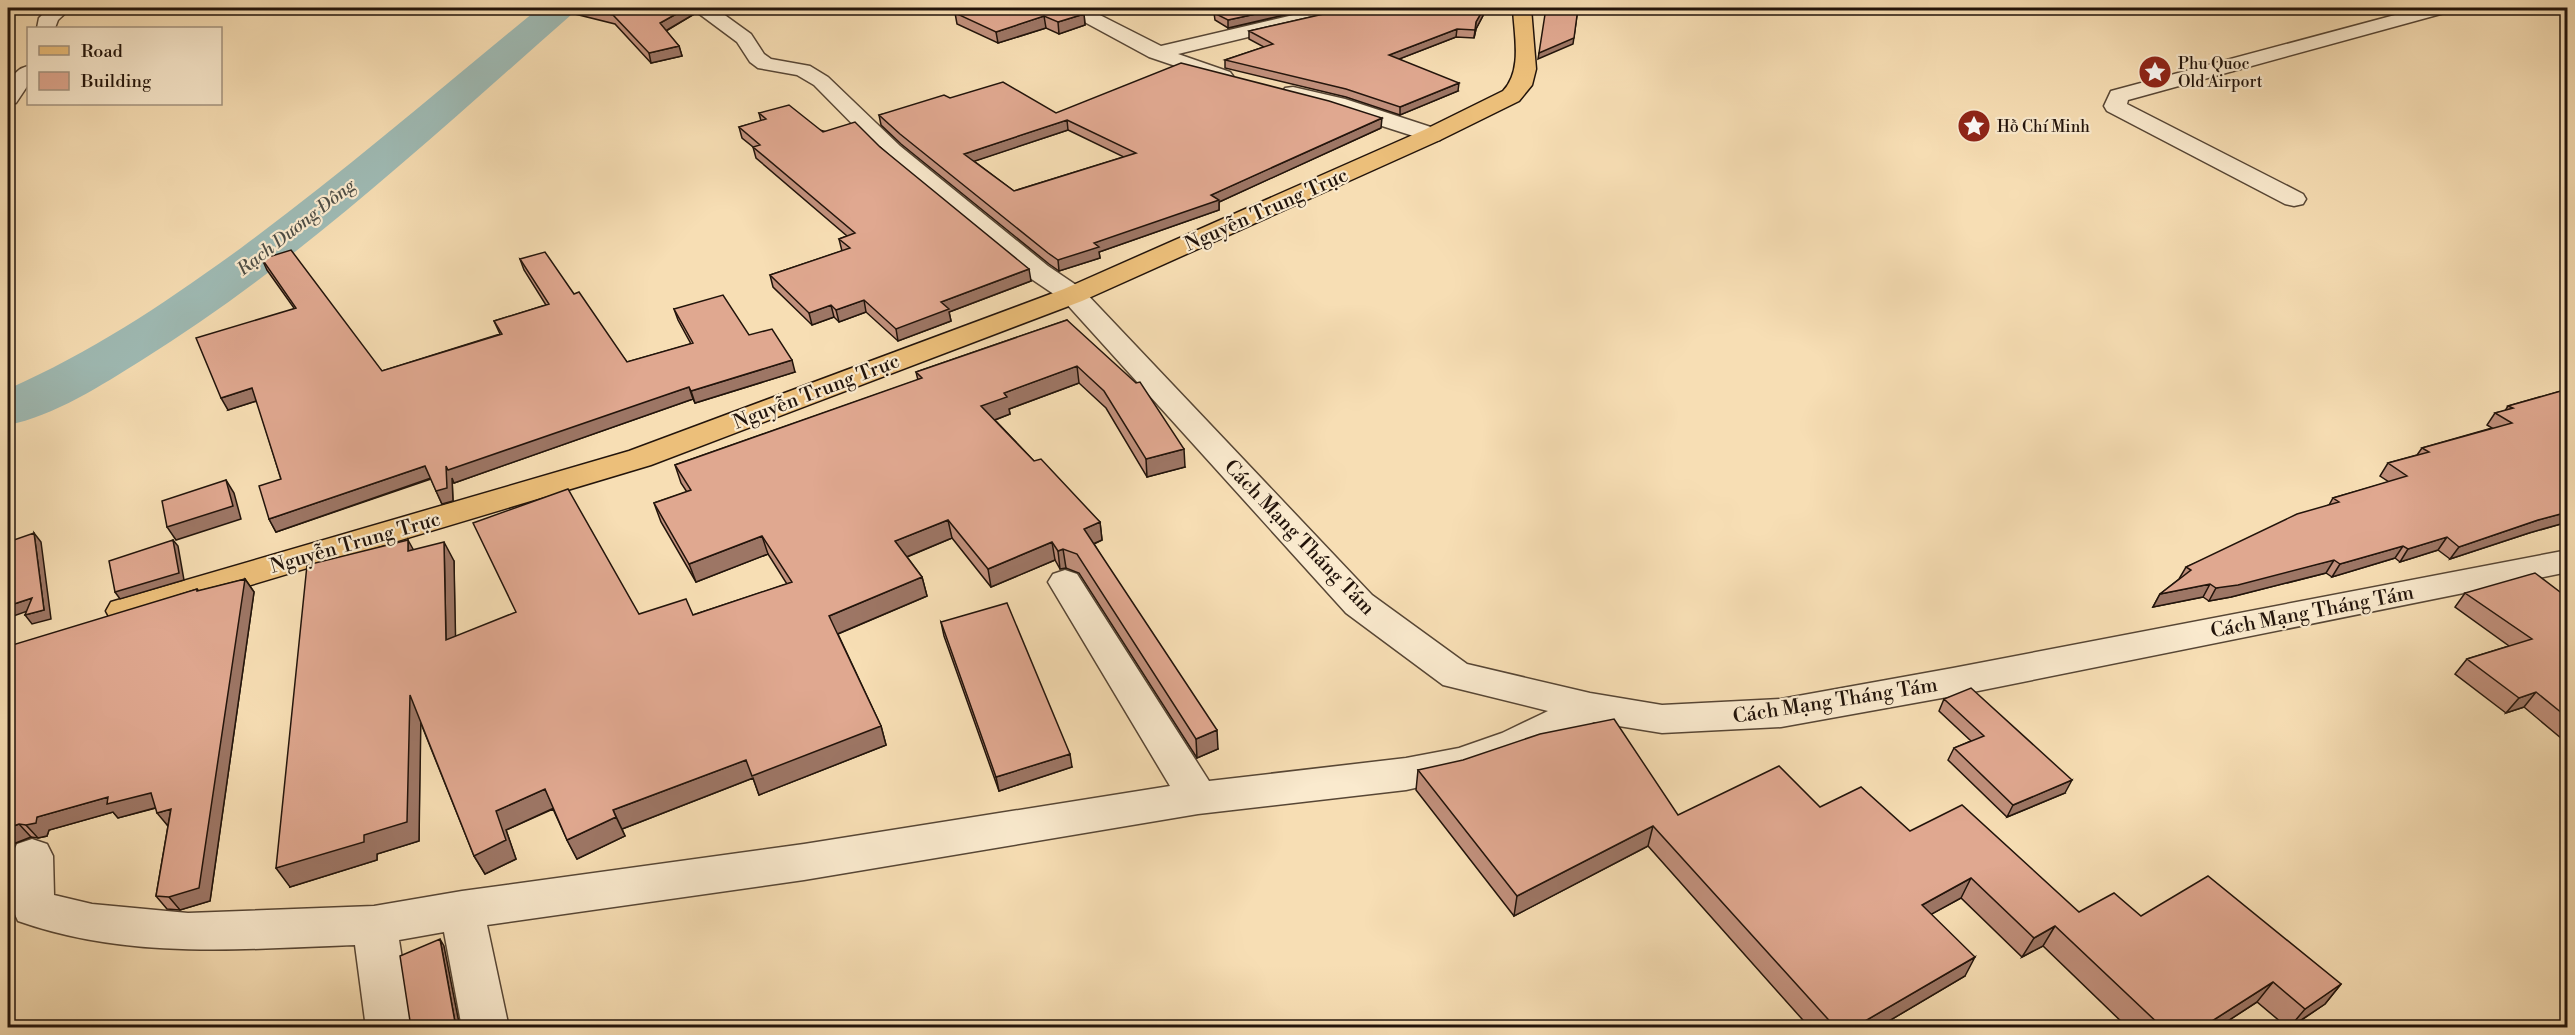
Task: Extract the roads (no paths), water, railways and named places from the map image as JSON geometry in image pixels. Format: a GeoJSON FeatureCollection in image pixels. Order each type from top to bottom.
{"type":"FeatureCollection","features":[{"type":"Feature","properties":{"kind":"main road","name":"Nguyễn Trung Trực"},"geometry":{"type":"LineString","coordinates":[[99,619],[640,458],[1074,295],[1432,135],[1511,96],[1521,85],[1526,69],[1522,8]]}},
{"type":"Feature","properties":{"kind":"street"},"geometry":{"type":"LineString","coordinates":[[46,27],[51,14],[62,8]]}},
{"type":"Feature","properties":{"kind":"street"},"geometry":{"type":"LineString","coordinates":[[1073,8],[1156,53],[1191,68],[1240,81]]}},
{"type":"Feature","properties":{"kind":"street"},"geometry":{"type":"LineString","coordinates":[[1156,53],[1345,8]]}},
{"type":"Feature","properties":{"kind":"street"},"geometry":{"type":"LineString","coordinates":[[2294,199],[2115,106],[2119,96],[2441,8]]}},
{"type":"Feature","properties":{"kind":"street","name":"Cách Mạng Tháng Tám"},"geometry":{"type":"LineString","coordinates":[[705,9],[744,38],[757,58],[765,64],[803,70],[821,81],[892,152],[1039,272],[1074,295],[1359,604],[1456,675],[1590,707],[1662,719],[1781,713],[1953,682],[2568,561]]}},
{"type":"Feature","properties":{"kind":"street"},"geometry":{"type":"LineString","coordinates":[[8,99],[27,73]]}},
{"type":"Feature","properties":{"kind":"street"},"geometry":{"type":"LineString","coordinates":[[1275,89],[1337,104],[1432,135]]}},
{"type":"Feature","properties":{"kind":"street"},"geometry":{"type":"LineString","coordinates":[[1065,582],[1198,798]]}},
{"type":"Feature","properties":{"kind":"street"},"geometry":{"type":"LineString","coordinates":[[32,856],[33,908],[92,923],[188,932],[374,925],[462,910],[804,862],[1198,798],[1406,774],[1460,762],[1516,744],[1590,707]]}},
{"type":"Feature","properties":{"kind":"street"},"geometry":{"type":"LineString","coordinates":[[462,910],[486,1028]]}},
{"type":"Feature","properties":{"kind":"street"},"geometry":{"type":"LineString","coordinates":[[374,925],[390,1028]]}},
{"type":"Feature","properties":{"kind":"waterway","name":"Rạch Dương Đông"},"geometry":{"type":"LineString","coordinates":[[8,409],[79,377],[182,314],[326,206],[559,8]]}},
{"type":"Feature","properties":{"kind":"place","name":"Phu Quoc Old Airport"},"geometry":{"type":"Point","coordinates":[2155,72]}},
{"type":"Feature","properties":{"kind":"place","name":"Hồ Chí Minh"},"geometry":{"type":"Point","coordinates":[1974,126]}}]}
